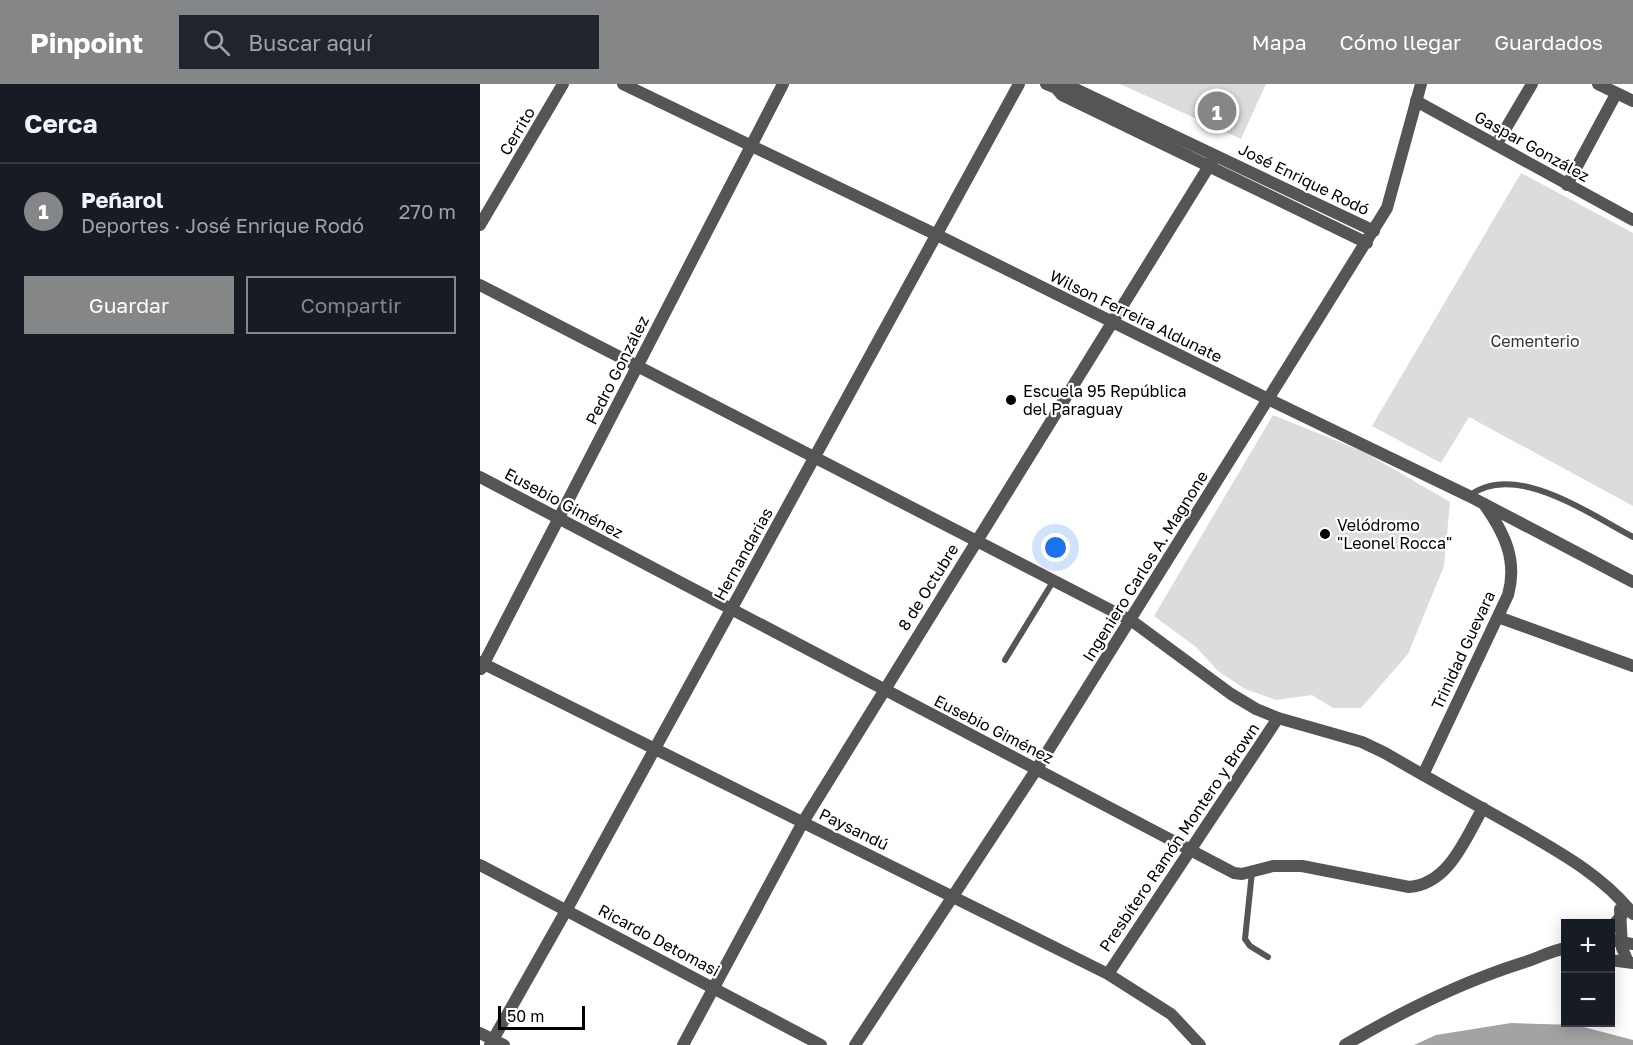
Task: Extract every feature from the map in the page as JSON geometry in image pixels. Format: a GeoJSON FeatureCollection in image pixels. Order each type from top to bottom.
{"type":"FeatureCollection","features":[{"type":"Feature","properties":{"kind":"street","name":"Cerrito"},"geometry":{"type":"LineString","coordinates":[[480,225],[563,84]]}},
{"type":"Feature","properties":{"kind":"street","name":"Wilson Ferreira Aldunate"},"geometry":{"type":"LineString","coordinates":[[623,84],[1469,496],[1633,582]]}},
{"type":"Feature","properties":{"kind":"street","name":"Pedro González"},"geometry":{"type":"LineString","coordinates":[[481,665],[783,84]]}},
{"type":"Feature","properties":{"kind":"street","name":"Hernandarias"},"geometry":{"type":"LineString","coordinates":[[495,1043],[1019,84]]}},
{"type":"Feature","properties":{"kind":"street","name":"Ingeniero Carlos A. Magnone"},"geometry":{"type":"LineString","coordinates":[[855,1045],[1132,621],[1367,243],[1392,196],[1420,84]]}},
{"type":"Feature","properties":{"kind":"street"},"geometry":{"type":"LineString","coordinates":[[1496,145],[1532,84]]}},
{"type":"Feature","properties":{"kind":"street"},"geometry":{"type":"LineString","coordinates":[[1598,84],[1633,101]]}},
{"type":"Feature","properties":{"kind":"street","name":"José Enrique Rodó"},"geometry":{"type":"LineString","coordinates":[[1051,86],[1067,85],[1374,231]]}},
{"type":"Feature","properties":{"kind":"street","name":"José Enrique Rodó"},"geometry":{"type":"LineString","coordinates":[[1051,86],[1062,95],[1367,243]]}},
{"type":"Feature","properties":{"kind":"street"},"geometry":{"type":"LineString","coordinates":[[1567,185],[1616,94]]}},
{"type":"Feature","properties":{"kind":"street","name":"Gaspar González"},"geometry":{"type":"LineString","coordinates":[[1416,101],[1633,220]]}},
{"type":"Feature","properties":{"kind":"street","name":"8 de Octubre"},"geometry":{"type":"LineString","coordinates":[[683,1045],[803,822],[1216,155]]}},
{"type":"Feature","properties":{"kind":"street"},"geometry":{"type":"LineString","coordinates":[[480,285],[1132,621],[1236,698],[1278,718],[1362,742],[1552,848],[1617,893],[1627,915],[1622,942],[1623,953],[1631,963]]}},
{"type":"Feature","properties":{"kind":"street","name":"Eusebio Giménez"},"geometry":{"type":"LineString","coordinates":[[480,477],[883,691],[1234,873],[1252,872],[1273,866],[1302,866],[1409,887],[1429,884],[1444,871],[1483,808]]}},
{"type":"Feature","properties":{"kind":"street","name":"Trinidad Guevara"},"geometry":{"type":"LineString","coordinates":[[1423,775],[1498,617],[1513,578],[1512,564],[1501,528],[1484,504]]}},
{"type":"Feature","properties":{"kind":"street"},"geometry":{"type":"LineString","coordinates":[[1498,617],[1633,666]]}},
{"type":"Feature","properties":{"kind":"street","name":"Paysandú"},"geometry":{"type":"LineString","coordinates":[[481,665],[954,895],[1108,974],[1171,1014],[1200,1045]]}},
{"type":"Feature","properties":{"kind":"street","name":"Presbítero Ramón Montero y Brown"},"geometry":{"type":"LineString","coordinates":[[1108,974],[1278,718]]}},
{"type":"Feature","properties":{"kind":"street","name":"Ricardo Detomasi"},"geometry":{"type":"LineString","coordinates":[[480,865],[821,1045]]}},
{"type":"Feature","properties":{"kind":"street"},"geometry":{"type":"LineString","coordinates":[[1615,926],[1627,915]]}},
{"type":"Feature","properties":{"kind":"street"},"geometry":{"type":"LineString","coordinates":[[1345,1045],[1389,1019],[1455,988],[1561,950]]}},
{"type":"Feature","properties":{"kind":"street"},"geometry":{"type":"LineString","coordinates":[[1523,963],[1561,958]]}},
{"type":"Feature","properties":{"kind":"street"},"geometry":{"type":"LineString","coordinates":[[1615,961],[1631,963]]}},
{"type":"Feature","properties":{"kind":"street"},"geometry":{"type":"LineString","coordinates":[[480,1033],[495,1043]]}},
{"type":"Feature","properties":{"kind":"lane"},"geometry":{"type":"LineString","coordinates":[[1469,496],[1480,487],[1504,484],[1547,491],[1633,537]]}},
{"type":"Feature","properties":{"kind":"lane"},"geometry":{"type":"LineString","coordinates":[[1005,660],[1054,580]]}},
{"type":"Feature","properties":{"kind":"lane"},"geometry":{"type":"LineString","coordinates":[[1252,872],[1245,939],[1250,946],[1268,957]]}},
{"type":"Feature","properties":{"kind":"green space"},"geometry":{"type":"Polygon","coordinates":[[[1120,84],[1266,84],[1241,139],[1120,84]]]}},
{"type":"Feature","properties":{"kind":"green space","name":"Cementerio"},"geometry":{"type":"Polygon","coordinates":[[[1521,173],[1633,233],[1633,506],[1469,417],[1441,463],[1372,426],[1521,173]]]}},
{"type":"Feature","properties":{"kind":"green space","name":"Velódromo \"Leonel Rocca\""},"geometry":{"type":"Polygon","coordinates":[[[1273,415],[1364,452],[1450,502],[1444,566],[1408,654],[1361,708],[1333,708],[1312,695],[1276,700],[1245,689],[1218,671],[1196,647],[1154,616],[1273,415]]]}},
{"type":"Feature","properties":{"kind":"shaded area"},"geometry":{"type":"Polygon","coordinates":[[[1511,1023],[1561,1025],[1561,1027],[1584,1027],[1633,1040],[1633,1045],[1414,1045],[1436,1035],[1511,1023]]]}},
{"type":"Feature","properties":{"kind":"place","name":"Peñarol"},"geometry":{"type":"Point","coordinates":[1217,111]}},
{"type":"Feature","properties":{"kind":"place","name":"Escuela 95 República del Paraguay"},"geometry":{"type":"Point","coordinates":[1011,400]}},
{"type":"Feature","properties":{"kind":"place","name":"Velódromo \"Leonel Rocca\""},"geometry":{"type":"Point","coordinates":[1325,534]}}]}
